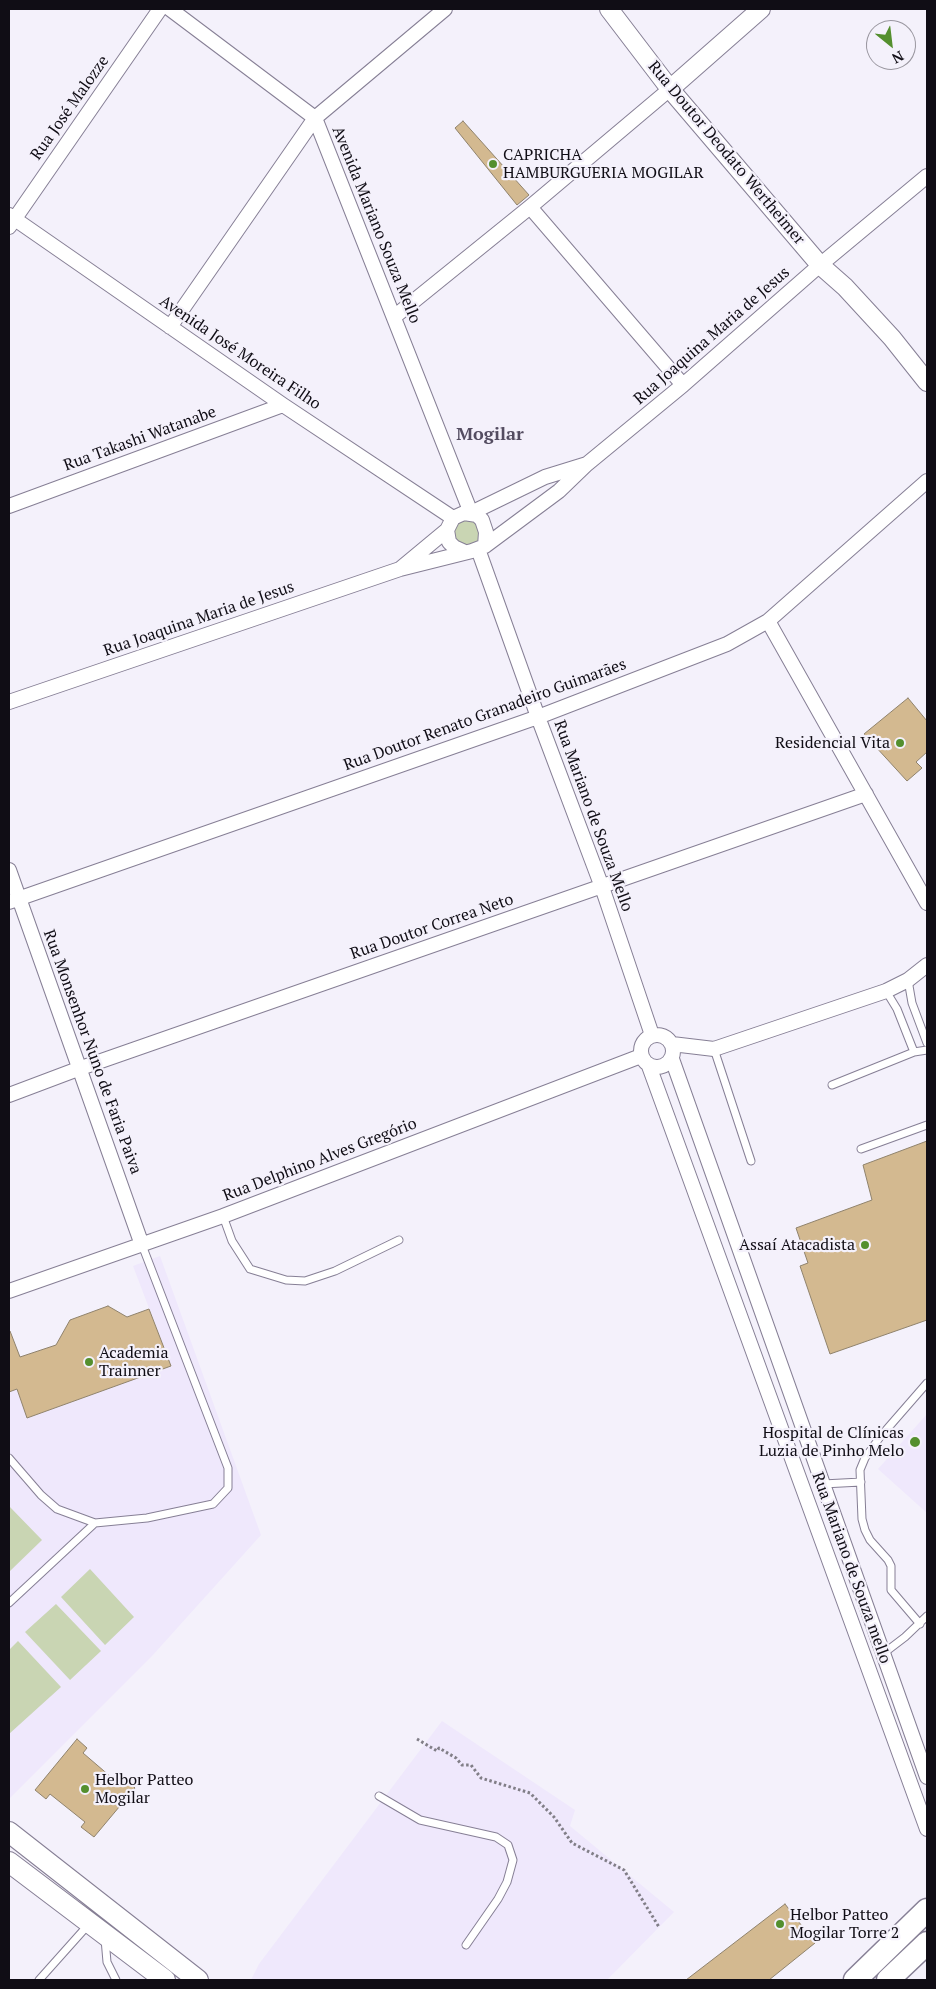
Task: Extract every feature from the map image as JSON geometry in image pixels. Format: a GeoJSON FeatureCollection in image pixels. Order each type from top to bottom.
{"type":"FeatureCollection","features":[{"type":"Feature","properties":{"kind":"main road"},"geometry":{"type":"LineString","coordinates":[[9,1832],[198,1980]]}},
{"type":"Feature","properties":{"kind":"main road"},"geometry":{"type":"LineString","coordinates":[[9,1862],[165,1980]]}},
{"type":"Feature","properties":{"kind":"main road"},"geometry":{"type":"LineString","coordinates":[[855,1980],[927,1910]]}},
{"type":"Feature","properties":{"kind":"main road"},"geometry":{"type":"LineString","coordinates":[[888,1980],[927,1943]]}},
{"type":"Feature","properties":{"kind":"street","name":"Rua José Malozze"},"geometry":{"type":"LineString","coordinates":[[11,220],[160,9]]}},
{"type":"Feature","properties":{"kind":"street","name":"Avenida Mariano Souza Mello"},"geometry":{"type":"LineString","coordinates":[[170,9],[315,118],[471,513]]}},
{"type":"Feature","properties":{"kind":"street"},"geometry":{"type":"LineString","coordinates":[[170,327],[315,118],[444,9]]}},
{"type":"Feature","properties":{"kind":"street","name":"Rua Doutor Deodato Wertheimer"},"geometry":{"type":"LineString","coordinates":[[609,9],[670,89],[820,265],[844,287],[892,338],[927,382]]}},
{"type":"Feature","properties":{"kind":"street"},"geometry":{"type":"LineString","coordinates":[[394,316],[530,207],[670,89],[761,9]]}},
{"type":"Feature","properties":{"kind":"street","name":"Rua Joaquina Maria de Jesus"},"geometry":{"type":"LineString","coordinates":[[9,702],[400,569],[476,549],[559,491],[587,464],[683,385],[820,265],[927,176]]}},
{"type":"Feature","properties":{"kind":"street"},"geometry":{"type":"LineString","coordinates":[[530,207],[683,385]]}},
{"type":"Feature","properties":{"kind":"street","name":"Avenida José Moreira Filho"},"geometry":{"type":"LineString","coordinates":[[11,220],[283,404],[450,524]]}},
{"type":"Feature","properties":{"kind":"street","name":"Rua Takashi Watanabe"},"geometry":{"type":"LineString","coordinates":[[9,506],[283,404]]}},
{"type":"Feature","properties":{"kind":"street","name":"Rua Joaquina Maria de Jesus"},"geometry":{"type":"LineString","coordinates":[[471,513],[546,477],[587,464]]}},
{"type":"Feature","properties":{"kind":"street","name":"Rua Doutor Renato Granadeiro Guimarães"},"geometry":{"type":"LineString","coordinates":[[14,900],[538,717],[726,644],[768,621],[927,481]]}},
{"type":"Feature","properties":{"kind":"street"},"geometry":{"type":"LineString","coordinates":[[400,569],[450,524],[464,513],[471,513],[477,516],[485,526],[476,549],[454,547],[450,542],[450,524]]}},
{"type":"Feature","properties":{"kind":"street","name":"Rua Mariano de Souza Mello"},"geometry":{"type":"LineString","coordinates":[[476,549],[602,887],[652,1035]]}},
{"type":"Feature","properties":{"kind":"street"},"geometry":{"type":"LineString","coordinates":[[768,621],[927,904]]}},
{"type":"Feature","properties":{"kind":"street","name":"Rua Doutor Correa Neto"},"geometry":{"type":"LineString","coordinates":[[9,1095],[78,1069],[866,794]]}},
{"type":"Feature","properties":{"kind":"street","name":"Rua Monsenhor Nuno de Faria Paiva"},"geometry":{"type":"LineString","coordinates":[[9,870],[14,900],[142,1245]]}},
{"type":"Feature","properties":{"kind":"street"},"geometry":{"type":"LineString","coordinates":[[672,1044],[672,1058],[662,1067],[645,1061],[640,1050],[642,1043],[652,1035],[664,1036],[672,1044],[714,1049],[886,991],[908,980],[927,965]]}},
{"type":"Feature","properties":{"kind":"street","name":"Rua Mariano de Souza mello"},"geometry":{"type":"LineString","coordinates":[[672,1058],[927,1777]]}},
{"type":"Feature","properties":{"kind":"street","name":"Rua Delphino Alves Gregório"},"geometry":{"type":"LineString","coordinates":[[9,1291],[223,1216],[645,1061]]}},
{"type":"Feature","properties":{"kind":"street","name":"Rua Mariano de Souza mello"},"geometry":{"type":"LineString","coordinates":[[645,1061],[927,1828]]}},
{"type":"Feature","properties":{"kind":"lane"},"geometry":{"type":"LineString","coordinates":[[908,980],[912,1003],[927,1043]]}},
{"type":"Feature","properties":{"kind":"lane"},"geometry":{"type":"LineString","coordinates":[[886,991],[897,1010],[914,1052]]}},
{"type":"Feature","properties":{"kind":"lane"},"geometry":{"type":"LineString","coordinates":[[714,1049],[751,1161]]}},
{"type":"Feature","properties":{"kind":"lane"},"geometry":{"type":"LineString","coordinates":[[832,1085],[914,1052],[927,1050]]}},
{"type":"Feature","properties":{"kind":"lane"},"geometry":{"type":"LineString","coordinates":[[861,1149],[927,1125]]}},
{"type":"Feature","properties":{"kind":"lane"},"geometry":{"type":"LineString","coordinates":[[223,1216],[232,1241],[250,1269],[286,1280],[305,1280],[335,1271],[399,1240]]}},
{"type":"Feature","properties":{"kind":"lane"},"geometry":{"type":"LineString","coordinates":[[9,1458],[41,1495],[58,1510],[95,1523],[148,1518],[213,1504],[228,1488],[228,1468],[142,1245]]}},
{"type":"Feature","properties":{"kind":"lane"},"geometry":{"type":"LineString","coordinates":[[920,1624],[891,1590],[891,1566],[870,1540],[865,1530],[862,1519],[860,1470],[865,1458],[927,1383]]}},
{"type":"Feature","properties":{"kind":"lane"},"geometry":{"type":"LineString","coordinates":[[823,1484],[861,1482]]}},
{"type":"Feature","properties":{"kind":"lane"},"geometry":{"type":"LineString","coordinates":[[9,1603],[95,1523]]}},
{"type":"Feature","properties":{"kind":"lane"},"geometry":{"type":"LineString","coordinates":[[884,1653],[927,1616]]}},
{"type":"Feature","properties":{"kind":"lane"},"geometry":{"type":"LineString","coordinates":[[379,1796],[420,1820],[496,1837],[508,1845],[513,1860],[507,1882],[498,1899],[466,1945]]}},
{"type":"Feature","properties":{"kind":"lane"},"geometry":{"type":"LineString","coordinates":[[39,1980],[97,1929],[107,1962],[116,1980]]}},
{"type":"Feature","properties":{"kind":"path"},"geometry":{"type":"LineString","coordinates":[[417,1738],[437,1751],[439,1748],[456,1758],[462,1765],[471,1765],[481,1778],[530,1793],[554,1817],[572,1843],[624,1870],[659,1927]]}},
{"type":"Feature","properties":{"kind":"shaded area"},"geometry":{"type":"Polygon","coordinates":[[[160,1256],[261,1535],[152,1656],[9,1799],[9,1392],[17,1389],[27,1418],[171,1366],[133,1266],[160,1256]]]}},
{"type":"Feature","properties":{"kind":"shaded area","name":"Hospital de Clínicas Luzia de Pinho Melo"},"geometry":{"type":"Polygon","coordinates":[[[927,1414],[927,1513],[878,1469],[927,1414]]]}},
{"type":"Feature","properties":{"kind":"shaded area"},"geometry":{"type":"Polygon","coordinates":[[[442,1721],[575,1810],[570,1826],[674,1912],[607,1980],[251,1980],[259,1964],[442,1721]]]}},
{"type":"Feature","properties":{"kind":"green space"},"geometry":{"type":"Polygon","coordinates":[[[467,520],[476,524],[480,533],[476,542],[467,546],[458,542],[454,533],[458,524],[467,520]]]}},
{"type":"Feature","properties":{"kind":"green space"},"geometry":{"type":"Polygon","coordinates":[[[9,1506],[42,1540],[9,1572],[9,1506]]]}},
{"type":"Feature","properties":{"kind":"green space"},"geometry":{"type":"Polygon","coordinates":[[[90,1569],[134,1617],[105,1645],[61,1597],[90,1569]]]}},
{"type":"Feature","properties":{"kind":"green space"},"geometry":{"type":"Polygon","coordinates":[[[56,1604],[101,1651],[70,1680],[25,1632],[56,1604]]]}},
{"type":"Feature","properties":{"kind":"green space"},"geometry":{"type":"Polygon","coordinates":[[[18,1641],[61,1687],[9,1734],[9,1650],[18,1641]]]}},
{"type":"Feature","properties":{"kind":"building","name":"CAPRICHA HAMBURGUERIA MOGILAR"},"geometry":{"type":"Polygon","coordinates":[[[463,121],[529,195],[517,205],[455,128],[463,121]]]}},
{"type":"Feature","properties":{"kind":"building","name":"Residencial Vita"},"geometry":{"type":"Polygon","coordinates":[[[908,698],[927,721],[927,752],[916,762],[922,768],[907,781],[864,734],[908,698]]]}},
{"type":"Feature","properties":{"kind":"building","name":"Assaí Atacadista"},"geometry":{"type":"Polygon","coordinates":[[[927,1141],[927,1320],[830,1354],[800,1266],[808,1263],[796,1228],[872,1200],[863,1165],[927,1141]]]}},
{"type":"Feature","properties":{"kind":"building","name":"Academia Trainner"},"geometry":{"type":"Polygon","coordinates":[[[108,1306],[127,1317],[149,1309],[171,1366],[27,1418],[17,1389],[9,1392],[9,1332],[20,1357],[56,1345],[70,1320],[108,1306]]]}},
{"type":"Feature","properties":{"kind":"building","name":"Helbor Patteo Mogilar"},"geometry":{"type":"Polygon","coordinates":[[[77,1739],[87,1748],[83,1753],[118,1783],[123,1777],[135,1788],[94,1837],[81,1827],[85,1822],[50,1794],[46,1799],[35,1790],[77,1739]]]}},
{"type":"Feature","properties":{"kind":"building","name":"Helbor Patteo Mogilar Torre 2"},"geometry":{"type":"Polygon","coordinates":[[[785,1904],[815,1943],[769,1980],[686,1980],[785,1904]]]}},
{"type":"Feature","properties":{"kind":"place","name":"CAPRICHA HAMBURGUERIA MOGILAR"},"geometry":{"type":"Point","coordinates":[493,164]}},
{"type":"Feature","properties":{"kind":"place","name":"Residencial Vita"},"geometry":{"type":"Point","coordinates":[900,743]}},
{"type":"Feature","properties":{"kind":"place","name":"Assaí Atacadista"},"geometry":{"type":"Point","coordinates":[865,1245]}},
{"type":"Feature","properties":{"kind":"place","name":"Academia Trainner"},"geometry":{"type":"Point","coordinates":[89,1362]}},
{"type":"Feature","properties":{"kind":"place","name":"Hospital de Clínicas Luzia de Pinho Melo"},"geometry":{"type":"Point","coordinates":[915,1442]}},
{"type":"Feature","properties":{"kind":"place","name":"Helbor Patteo Mogilar"},"geometry":{"type":"Point","coordinates":[85,1789]}},
{"type":"Feature","properties":{"kind":"place","name":"Helbor Patteo Mogilar Torre 2"},"geometry":{"type":"Point","coordinates":[780,1924]}},
{"type":"Feature","properties":{"kind":"district","name":"Mogilar"},"geometry":{"type":"Point","coordinates":[490,435]}}]}
